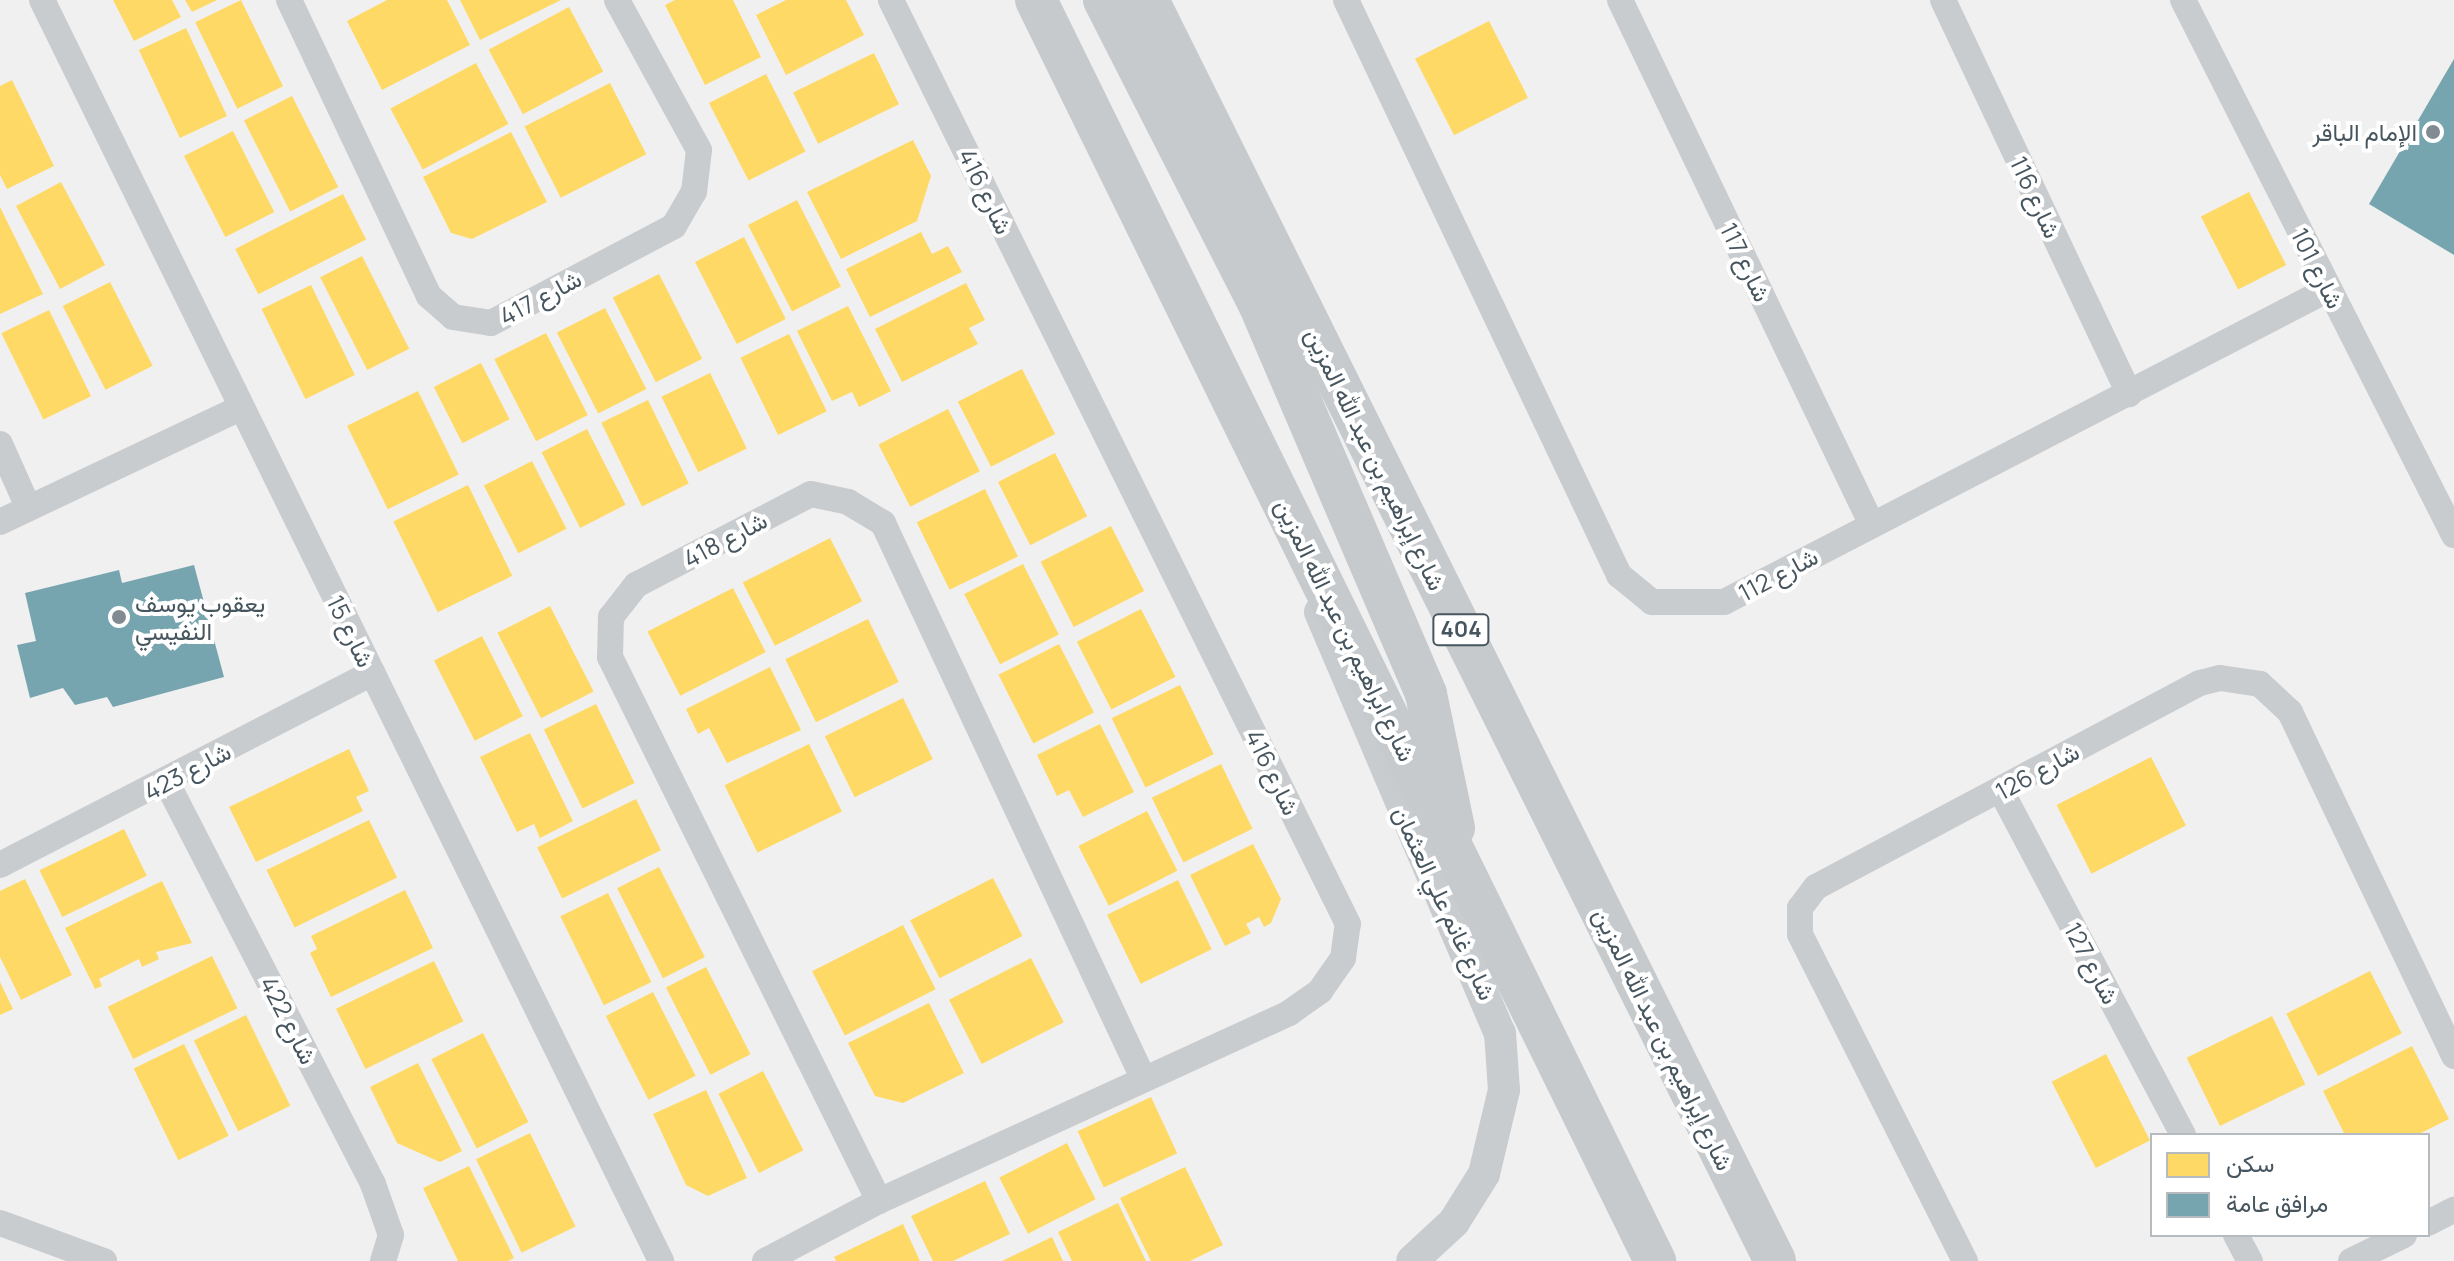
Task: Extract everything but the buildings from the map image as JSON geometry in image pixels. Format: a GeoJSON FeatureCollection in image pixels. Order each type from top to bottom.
{"type":"FeatureCollection","features":[{"type":"Feature","properties":{"kind":"main road","name":"شارع ابراهيم بن عبد الله المزين"},"geometry":{"type":"LineString","coordinates":[[1036,0],[1655,1261]]}},
{"type":"Feature","properties":{"kind":"main road"},"geometry":{"type":"LineString","coordinates":[[1104,0],[1259,304],[1426,694],[1451,788],[1458,863]]}},
{"type":"Feature","properties":{"kind":"main road","name":"شارع إبراهيم بن عبد الله المزين"},"geometry":{"type":"LineString","coordinates":[[1148,0],[1775,1261]]}},
{"type":"Feature","properties":{"kind":"street","name":"شارع 15"},"geometry":{"type":"LineString","coordinates":[[42,0],[661,1261]]}},
{"type":"Feature","properties":{"kind":"street","name":"شارع 417"},"geometry":{"type":"LineString","coordinates":[[289,0],[429,296],[453,317],[491,323],[674,226],[694,192],[699,150],[617,0]]}},
{"type":"Feature","properties":{"kind":"street","name":"شارع 416"},"geometry":{"type":"LineString","coordinates":[[765,1261],[879,1201],[1142,1076],[1289,1013],[1320,991],[1343,958],[1348,924],[891,0]]}},
{"type":"Feature","properties":{"kind":"street","name":"شارع 112"},"geometry":{"type":"LineString","coordinates":[[1346,0],[1619,575],[1652,602],[1724,602],[2329,289]]}},
{"type":"Feature","properties":{"kind":"street","name":"شارع 117"},"geometry":{"type":"LineString","coordinates":[[1620,0],[1872,525]]}},
{"type":"Feature","properties":{"kind":"street","name":"شارع 116"},"geometry":{"type":"LineString","coordinates":[[1943,0],[2129,394]]}},
{"type":"Feature","properties":{"kind":"street","name":"شارع 101"},"geometry":{"type":"LineString","coordinates":[[2183,0],[2454,535]]}},
{"type":"Feature","properties":{"kind":"street"},"geometry":{"type":"LineString","coordinates":[[0,522],[240,408]]}},
{"type":"Feature","properties":{"kind":"street"},"geometry":{"type":"LineString","coordinates":[[0,444],[28,507]]}},
{"type":"Feature","properties":{"kind":"street","name":"شارع 418"},"geometry":{"type":"LineString","coordinates":[[879,1201],[610,657],[611,617],[636,585],[811,494],[848,502],[883,523],[1142,1076]]}},
{"type":"Feature","properties":{"kind":"street","name":"شارع غانم علي العثمان"},"geometry":{"type":"LineString","coordinates":[[1299,531],[1338,669],[1482,978],[1500,1033],[1503,1104],[1484,1174],[1454,1222],[1412,1261]]}},
{"type":"Feature","properties":{"kind":"street","name":"شارع 423"},"geometry":{"type":"LineString","coordinates":[[0,865],[167,783],[372,673]]}},
{"type":"Feature","properties":{"kind":"street","name":"شارع 126"},"geometry":{"type":"LineString","coordinates":[[1965,1261],[1798,921],[1816,887],[2200,683],[2230,678],[2260,684],[2290,712],[2454,1056]]}},
{"type":"Feature","properties":{"kind":"street","name":"شارع 422"},"geometry":{"type":"LineString","coordinates":[[167,783],[373,1184],[391,1235],[383,1261]]}},
{"type":"Feature","properties":{"kind":"street","name":"شارع 127"},"geometry":{"type":"LineString","coordinates":[[2001,791],[2182,1133]]}},
{"type":"Feature","properties":{"kind":"street"},"geometry":{"type":"LineString","coordinates":[[2430,1222],[2454,1210]]}},
{"type":"Feature","properties":{"kind":"street"},"geometry":{"type":"LineString","coordinates":[[0,1223],[104,1261]]}},
{"type":"Feature","properties":{"kind":"street"},"geometry":{"type":"LineString","coordinates":[[2237,1237],[2250,1261]]}},
{"type":"Feature","properties":{"kind":"street"},"geometry":{"type":"LineString","coordinates":[[2351,1261],[2400,1237]]}},
{"type":"Feature","properties":{"kind":"place","name":"الإمام الباقر"},"geometry":{"type":"Point","coordinates":[2433,132]}},
{"type":"Feature","properties":{"kind":"place","name":"يعقوب يوسف النفيسي"},"geometry":{"type":"Point","coordinates":[119,617]}}]}
